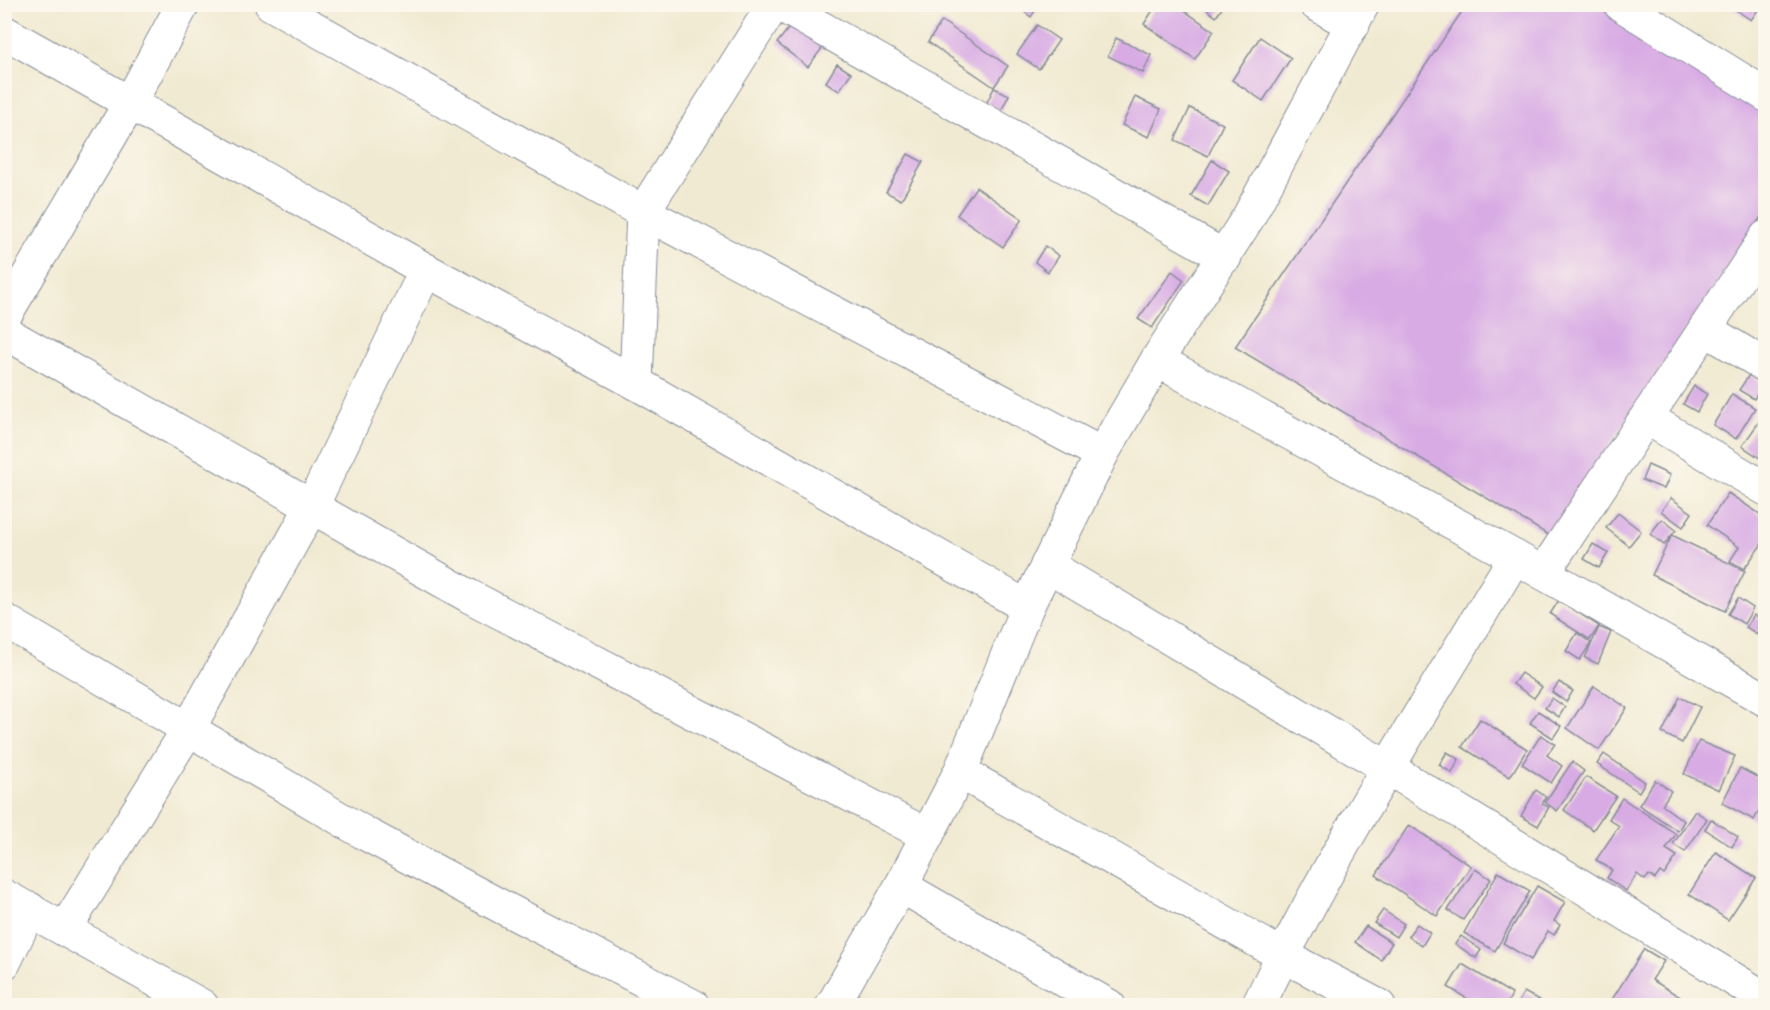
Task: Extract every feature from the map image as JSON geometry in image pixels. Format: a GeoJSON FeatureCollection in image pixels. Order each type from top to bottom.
{"type":"FeatureCollection","features":[{"type":"Feature","properties":{"kind":"street"},"geometry":{"type":"LineString","coordinates":[[4,317],[130,103],[183,4]]}},
{"type":"Feature","properties":{"kind":"street"},"geometry":{"type":"LineString","coordinates":[[271,4],[643,212],[1102,454]]}},
{"type":"Feature","properties":{"kind":"street"},"geometry":{"type":"LineString","coordinates":[[636,383],[643,212],[776,4],[1225,257]]}},
{"type":"Feature","properties":{"kind":"street"},"geometry":{"type":"LineString","coordinates":[[832,1005],[901,886],[960,772],[1027,607],[1102,454],[1157,360],[1225,257],[1358,15],[1316,4]]}},
{"type":"Feature","properties":{"kind":"street"},"geometry":{"type":"LineString","coordinates":[[1620,4],[1766,95]]}},
{"type":"Feature","properties":{"kind":"street"},"geometry":{"type":"LineString","coordinates":[[4,32],[426,270],[636,383],[1027,607]]}},
{"type":"Feature","properties":{"kind":"street"},"geometry":{"type":"LineString","coordinates":[[1543,573],[1766,237]]}},
{"type":"Feature","properties":{"kind":"street"},"geometry":{"type":"LineString","coordinates":[[65,929],[189,728],[311,508],[426,270]]}},
{"type":"Feature","properties":{"kind":"street"},"geometry":{"type":"LineString","coordinates":[[1705,329],[1766,366]]}},
{"type":"Feature","properties":{"kind":"street"},"geometry":{"type":"LineString","coordinates":[[4,332],[469,596],[927,835]]}},
{"type":"Feature","properties":{"kind":"street"},"geometry":{"type":"LineString","coordinates":[[1157,360],[1515,556],[1766,700]]}},
{"type":"Feature","properties":{"kind":"street"},"geometry":{"type":"LineString","coordinates":[[1647,418],[1766,489]]}},
{"type":"Feature","properties":{"kind":"street"},"geometry":{"type":"LineString","coordinates":[[1258,1005],[1282,955],[1388,768],[1515,556]]}},
{"type":"Feature","properties":{"kind":"street"},"geometry":{"type":"LineString","coordinates":[[1047,565],[1388,768],[1766,999]]}},
{"type":"Feature","properties":{"kind":"street"},"geometry":{"type":"LineString","coordinates":[[4,620],[366,834],[693,1005]]}},
{"type":"Feature","properties":{"kind":"street"},"geometry":{"type":"LineString","coordinates":[[960,772],[1282,955],[1379,1005]]}},
{"type":"Feature","properties":{"kind":"street"},"geometry":{"type":"LineString","coordinates":[[901,886],[1109,1005]]}},
{"type":"Feature","properties":{"kind":"street"},"geometry":{"type":"LineString","coordinates":[[4,963],[17,903],[202,1005]]}},
{"type":"Feature","properties":{"kind":"building"},"geometry":{"type":"Polygon","coordinates":[[[1015,4],[1040,4],[1031,17],[1015,4]]]}},
{"type":"Feature","properties":{"kind":"building"},"geometry":{"type":"Polygon","coordinates":[[[1157,4],[1174,4],[1214,31],[1195,59],[1144,24],[1157,4]]]}},
{"type":"Feature","properties":{"kind":"building"},"geometry":{"type":"Polygon","coordinates":[[[1200,4],[1225,4],[1216,17],[1200,4]]]}},
{"type":"Feature","properties":{"kind":"building"},"geometry":{"type":"Polygon","coordinates":[[[1467,4],[1601,4],[1766,105],[1766,209],[1550,536],[1235,347],[1467,4]]]}},
{"type":"Feature","properties":{"kind":"building"},"geometry":{"type":"Polygon","coordinates":[[[1727,4],[1762,4],[1751,20],[1727,4]]]}},
{"type":"Feature","properties":{"kind":"building"},"geometry":{"type":"Polygon","coordinates":[[[942,21],[1008,66],[994,87],[928,42],[942,21]]]}},
{"type":"Feature","properties":{"kind":"building"},"geometry":{"type":"Polygon","coordinates":[[[792,24],[823,47],[808,67],[777,43],[792,24]]]}},
{"type":"Feature","properties":{"kind":"building"},"geometry":{"type":"Polygon","coordinates":[[[1037,25],[1059,40],[1039,69],[1017,54],[1037,25]]]}},
{"type":"Feature","properties":{"kind":"building"},"geometry":{"type":"Polygon","coordinates":[[[1260,37],[1291,58],[1263,101],[1232,80],[1260,37]]]}},
{"type":"Feature","properties":{"kind":"building"},"geometry":{"type":"Polygon","coordinates":[[[1116,38],[1151,55],[1143,73],[1108,56],[1116,38]]]}},
{"type":"Feature","properties":{"kind":"building"},"geometry":{"type":"Polygon","coordinates":[[[837,64],[851,73],[839,91],[826,82],[837,64]]]}},
{"type":"Feature","properties":{"kind":"building"},"geometry":{"type":"Polygon","coordinates":[[[994,88],[1009,95],[1001,111],[986,104],[994,88]]]}},
{"type":"Feature","properties":{"kind":"building"},"geometry":{"type":"Polygon","coordinates":[[[1135,97],[1161,109],[1149,137],[1122,125],[1135,97]]]}},
{"type":"Feature","properties":{"kind":"building"},"geometry":{"type":"Polygon","coordinates":[[[1190,108],[1223,124],[1208,156],[1175,140],[1190,108]]]}},
{"type":"Feature","properties":{"kind":"building"},"geometry":{"type":"Polygon","coordinates":[[[908,154],[923,162],[901,200],[886,192],[908,154]]]}},
{"type":"Feature","properties":{"kind":"building"},"geometry":{"type":"Polygon","coordinates":[[[1212,160],[1229,171],[1208,206],[1191,196],[1212,160]]]}},
{"type":"Feature","properties":{"kind":"building"},"geometry":{"type":"Polygon","coordinates":[[[976,187],[1022,219],[1003,247],[957,215],[976,187]]]}},
{"type":"Feature","properties":{"kind":"building"},"geometry":{"type":"Polygon","coordinates":[[[1045,246],[1059,256],[1048,272],[1035,262],[1045,246]]]}},
{"type":"Feature","properties":{"kind":"building"},"geometry":{"type":"Polygon","coordinates":[[[1172,271],[1184,280],[1152,328],[1138,319],[1172,271]]]}},
{"type":"Feature","properties":{"kind":"building"},"geometry":{"type":"Polygon","coordinates":[[[1749,375],[1764,384],[1754,399],[1739,390],[1749,375]]]}},
{"type":"Feature","properties":{"kind":"building"},"geometry":{"type":"Polygon","coordinates":[[[1694,386],[1707,394],[1697,412],[1683,404],[1694,386]]]}},
{"type":"Feature","properties":{"kind":"building"},"geometry":{"type":"Polygon","coordinates":[[[1732,394],[1755,408],[1736,439],[1713,425],[1732,394]]]}},
{"type":"Feature","properties":{"kind":"building"},"geometry":{"type":"Polygon","coordinates":[[[1764,415],[1766,416],[1766,462],[1742,446],[1764,415]]]}},
{"type":"Feature","properties":{"kind":"building"},"geometry":{"type":"Polygon","coordinates":[[[1648,465],[1670,475],[1664,489],[1642,480],[1648,465]]]}},
{"type":"Feature","properties":{"kind":"building"},"geometry":{"type":"Polygon","coordinates":[[[1728,493],[1766,518],[1766,538],[1744,569],[1730,561],[1739,547],[1707,525],[1728,493]]]}},
{"type":"Feature","properties":{"kind":"building"},"geometry":{"type":"Polygon","coordinates":[[[1671,498],[1692,513],[1683,527],[1661,511],[1671,498]]]}},
{"type":"Feature","properties":{"kind":"building"},"geometry":{"type":"Polygon","coordinates":[[[1618,513],[1641,531],[1629,546],[1606,528],[1618,513]]]}},
{"type":"Feature","properties":{"kind":"building"},"geometry":{"type":"Polygon","coordinates":[[[1662,519],[1676,530],[1664,545],[1650,534],[1662,519]]]}},
{"type":"Feature","properties":{"kind":"building"},"geometry":{"type":"Polygon","coordinates":[[[1672,535],[1745,571],[1725,611],[1652,575],[1672,535]]]}},
{"type":"Feature","properties":{"kind":"building"},"geometry":{"type":"Polygon","coordinates":[[[1593,544],[1608,553],[1599,568],[1584,559],[1593,544]]]}},
{"type":"Feature","properties":{"kind":"building"},"geometry":{"type":"Polygon","coordinates":[[[1738,598],[1753,608],[1744,624],[1728,614],[1738,598]]]}},
{"type":"Feature","properties":{"kind":"building"},"geometry":{"type":"Polygon","coordinates":[[[1559,600],[1599,626],[1590,640],[1550,614],[1559,600]]]}},
{"type":"Feature","properties":{"kind":"building"},"geometry":{"type":"Polygon","coordinates":[[[1754,615],[1766,623],[1766,640],[1746,627],[1754,615]]]}},
{"type":"Feature","properties":{"kind":"building"},"geometry":{"type":"Polygon","coordinates":[[[1599,627],[1611,632],[1598,664],[1585,658],[1599,627]]]}},
{"type":"Feature","properties":{"kind":"building"},"geometry":{"type":"Polygon","coordinates":[[[1577,633],[1591,643],[1580,660],[1566,651],[1577,633]]]}},
{"type":"Feature","properties":{"kind":"building"},"geometry":{"type":"Polygon","coordinates":[[[1521,673],[1542,687],[1534,698],[1513,684],[1521,673]]]}},
{"type":"Feature","properties":{"kind":"building"},"geometry":{"type":"Polygon","coordinates":[[[1559,682],[1573,691],[1566,702],[1552,692],[1559,682]]]}},
{"type":"Feature","properties":{"kind":"building"},"geometry":{"type":"Polygon","coordinates":[[[1594,686],[1627,708],[1599,750],[1567,728],[1594,686]]]}},
{"type":"Feature","properties":{"kind":"building"},"geometry":{"type":"Polygon","coordinates":[[[1680,697],[1700,707],[1682,743],[1662,733],[1680,697]]]}},
{"type":"Feature","properties":{"kind":"building"},"geometry":{"type":"Polygon","coordinates":[[[1552,698],[1565,707],[1559,717],[1545,708],[1552,698]]]}},
{"type":"Feature","properties":{"kind":"building"},"geometry":{"type":"Polygon","coordinates":[[[1538,711],[1561,726],[1553,738],[1530,723],[1538,711]]]}},
{"type":"Feature","properties":{"kind":"building"},"geometry":{"type":"Polygon","coordinates":[[[1480,719],[1527,749],[1510,777],[1462,747],[1480,719]]]}},
{"type":"Feature","properties":{"kind":"building"},"geometry":{"type":"Polygon","coordinates":[[[1541,735],[1555,744],[1547,755],[1562,766],[1551,783],[1522,764],[1541,735]]]}},
{"type":"Feature","properties":{"kind":"building"},"geometry":{"type":"Polygon","coordinates":[[[1699,741],[1735,756],[1719,790],[1684,774],[1699,741]]]}},
{"type":"Feature","properties":{"kind":"building"},"geometry":{"type":"Polygon","coordinates":[[[1447,752],[1459,759],[1452,773],[1439,765],[1447,752]]]}},
{"type":"Feature","properties":{"kind":"building"},"geometry":{"type":"Polygon","coordinates":[[[1604,754],[1645,782],[1639,792],[1597,764],[1604,754]]]}},
{"type":"Feature","properties":{"kind":"building"},"geometry":{"type":"Polygon","coordinates":[[[1572,762],[1584,771],[1557,811],[1545,802],[1572,762]]]}},
{"type":"Feature","properties":{"kind":"building"},"geometry":{"type":"Polygon","coordinates":[[[1740,768],[1766,782],[1766,797],[1754,820],[1722,803],[1740,768]]]}},
{"type":"Feature","properties":{"kind":"building"},"geometry":{"type":"Polygon","coordinates":[[[1586,777],[1616,796],[1593,830],[1564,810],[1586,777]]]}},
{"type":"Feature","properties":{"kind":"building"},"geometry":{"type":"Polygon","coordinates":[[[1655,780],[1671,791],[1662,805],[1684,821],[1678,831],[1639,805],[1655,780]]]}},
{"type":"Feature","properties":{"kind":"building"},"geometry":{"type":"Polygon","coordinates":[[[1536,790],[1546,797],[1542,804],[1549,807],[1538,826],[1521,816],[1536,790]]]}},
{"type":"Feature","properties":{"kind":"building"},"geometry":{"type":"Polygon","coordinates":[[[1622,798],[1676,834],[1666,849],[1677,856],[1664,875],[1660,872],[1655,879],[1649,875],[1645,880],[1637,874],[1626,891],[1607,878],[1612,870],[1596,860],[1619,826],[1609,819],[1622,798]]]}},
{"type":"Feature","properties":{"kind":"building"},"geometry":{"type":"Polygon","coordinates":[[[1766,804],[1766,818],[1759,814],[1766,804]]]}},
{"type":"Feature","properties":{"kind":"building"},"geometry":{"type":"Polygon","coordinates":[[[1695,811],[1707,819],[1685,852],[1673,844],[1695,811]]]}},
{"type":"Feature","properties":{"kind":"building"},"geometry":{"type":"Polygon","coordinates":[[[1711,819],[1738,837],[1732,847],[1705,829],[1711,819]]]}},
{"type":"Feature","properties":{"kind":"building"},"geometry":{"type":"Polygon","coordinates":[[[1409,825],[1471,866],[1437,916],[1376,875],[1409,825]]]}},
{"type":"Feature","properties":{"kind":"building"},"geometry":{"type":"Polygon","coordinates":[[[1716,852],[1756,878],[1728,920],[1689,894],[1716,852]]]}},
{"type":"Feature","properties":{"kind":"building"},"geometry":{"type":"Polygon","coordinates":[[[1475,869],[1491,879],[1463,920],[1448,910],[1475,869]]]}},
{"type":"Feature","properties":{"kind":"building"},"geometry":{"type":"Polygon","coordinates":[[[1498,872],[1530,891],[1495,951],[1464,933],[1498,872]]]}},
{"type":"Feature","properties":{"kind":"building"},"geometry":{"type":"Polygon","coordinates":[[[1537,886],[1565,902],[1554,921],[1560,925],[1554,935],[1548,931],[1531,960],[1503,943],[1537,886]]]}},
{"type":"Feature","properties":{"kind":"building"},"geometry":{"type":"Polygon","coordinates":[[[1383,910],[1404,924],[1396,937],[1374,923],[1383,910]]]}},
{"type":"Feature","properties":{"kind":"building"},"geometry":{"type":"Polygon","coordinates":[[[1417,924],[1430,933],[1422,946],[1408,936],[1417,924]]]}},
{"type":"Feature","properties":{"kind":"building"},"geometry":{"type":"Polygon","coordinates":[[[1366,926],[1392,943],[1381,960],[1355,942],[1366,926]]]}},
{"type":"Feature","properties":{"kind":"building"},"geometry":{"type":"Polygon","coordinates":[[[1461,936],[1481,950],[1476,958],[1455,944],[1461,936]]]}},
{"type":"Feature","properties":{"kind":"building"},"geometry":{"type":"Polygon","coordinates":[[[1644,949],[1664,961],[1652,980],[1687,1001],[1684,1006],[1619,1006],[1611,1001],[1644,949]]]}},
{"type":"Feature","properties":{"kind":"building"},"geometry":{"type":"Polygon","coordinates":[[[1462,964],[1512,994],[1506,1006],[1479,1006],[1448,987],[1462,964]]]}},
{"type":"Feature","properties":{"kind":"building"},"geometry":{"type":"Polygon","coordinates":[[[1524,992],[1539,1000],[1536,1006],[1516,1006],[1524,992]]]}}]}
